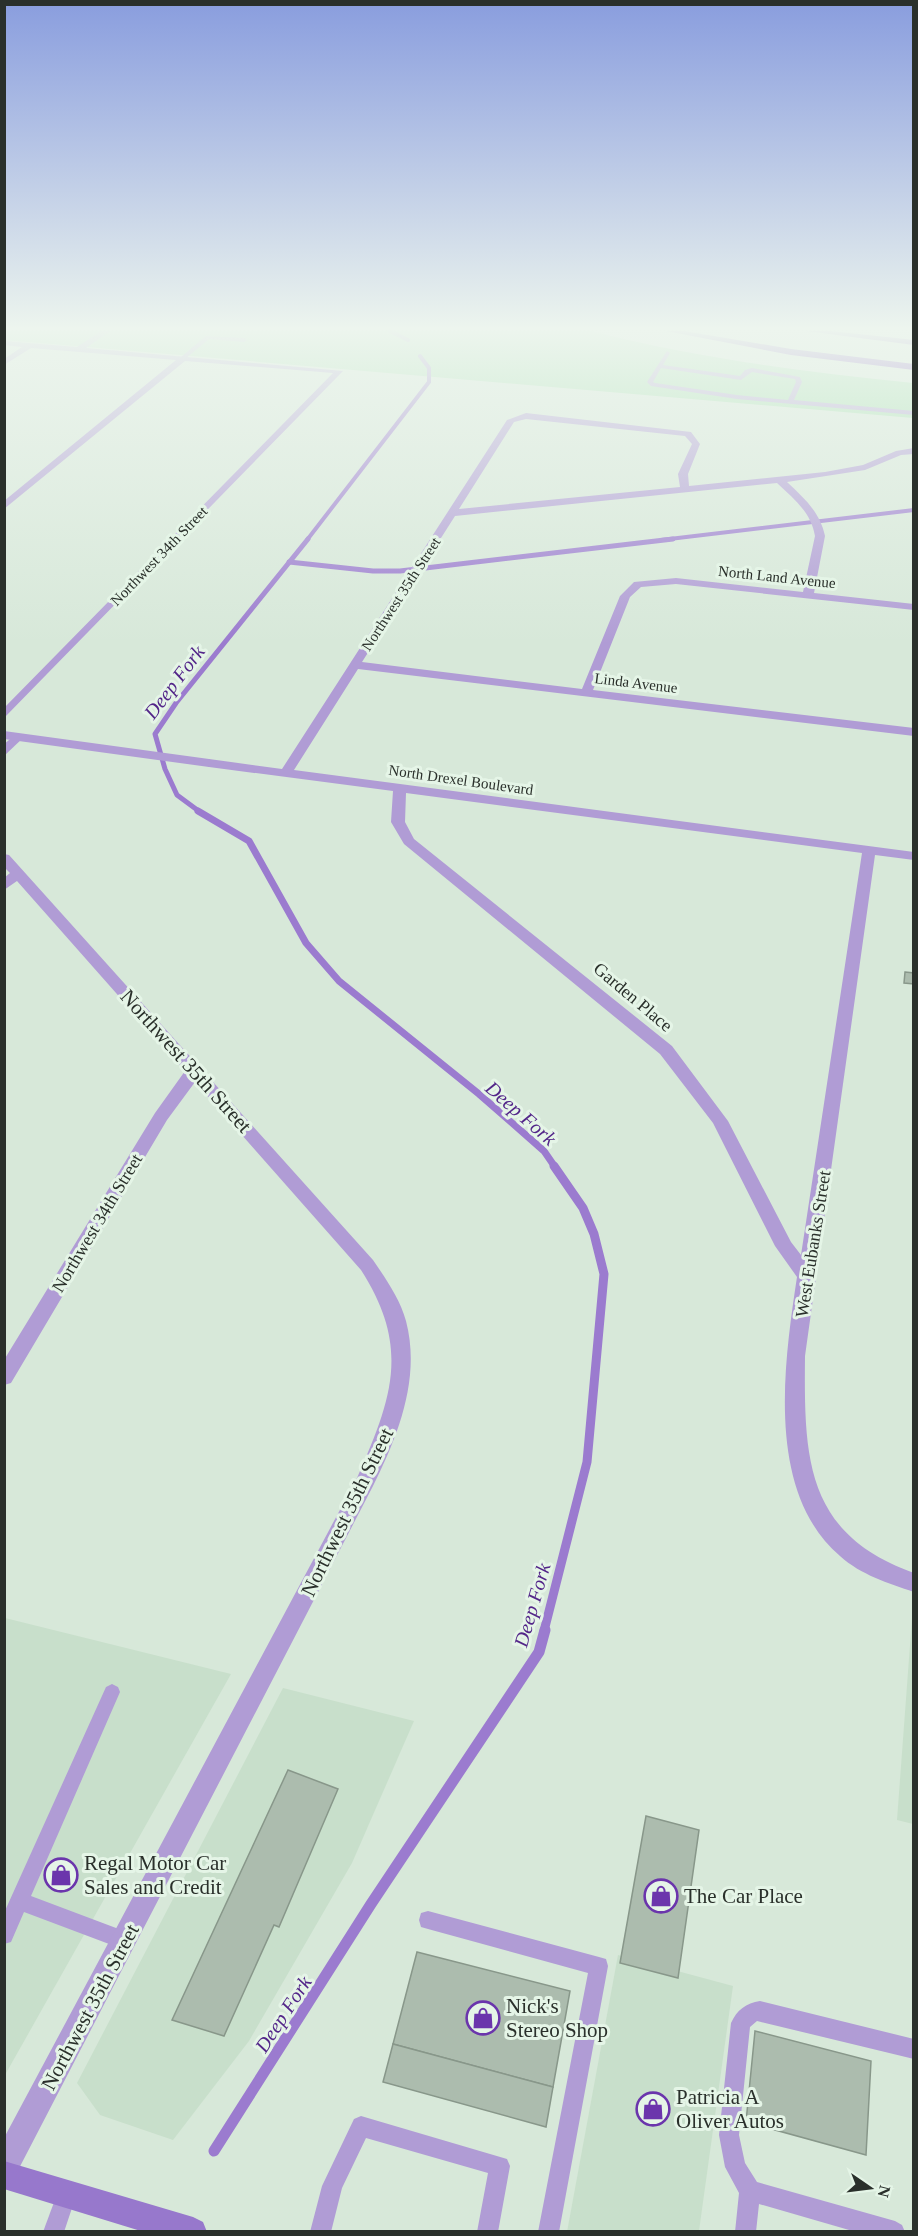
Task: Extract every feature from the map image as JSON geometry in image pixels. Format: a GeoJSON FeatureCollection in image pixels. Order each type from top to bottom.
{"type":"FeatureCollection","features":[{"type":"Feature","properties":{"kind":"main road"},"geometry":{"type":"LineString","coordinates":[[4,2175],[193,2232]]}},
{"type":"Feature","properties":{"kind":"street"},"geometry":{"type":"LineString","coordinates":[[4,506],[89,435]]}},
{"type":"Feature","properties":{"kind":"street","name":"Northwest 34th Street"},"geometry":{"type":"LineString","coordinates":[[4,715],[276,435]]}},
{"type":"Feature","properties":{"kind":"street","name":"Northwest 35th Street"},"geometry":{"type":"LineString","coordinates":[[286,773],[502,435]]}},
{"type":"Feature","properties":{"kind":"street","name":"Northwest 35th Street"},"geometry":{"type":"LineString","coordinates":[[686,490],[683,474],[696,444],[690,435]]}},
{"type":"Feature","properties":{"kind":"street"},"geometry":{"type":"LineString","coordinates":[[453,513],[846,472],[899,453],[914,451]]}},
{"type":"Feature","properties":{"kind":"street"},"geometry":{"type":"LineString","coordinates":[[780,480],[814,516],[819,526],[820,536],[808,596]]}},
{"type":"Feature","properties":{"kind":"street","name":"North Land Avenue"},"geometry":{"type":"LineString","coordinates":[[586,692],[625,596],[638,584],[676,581],[914,607]]}},
{"type":"Feature","properties":{"kind":"street","name":"Linda Avenue"},"geometry":{"type":"LineString","coordinates":[[355,666],[914,732]]}},
{"type":"Feature","properties":{"kind":"street","name":"North Drexel Boulevard"},"geometry":{"type":"LineString","coordinates":[[4,735],[914,856]]}},
{"type":"Feature","properties":{"kind":"street"},"geometry":{"type":"LineString","coordinates":[[4,752],[18,737]]}},
{"type":"Feature","properties":{"kind":"street","name":"Garden Place"},"geometry":{"type":"LineString","coordinates":[[400,788],[398,822],[409,841],[640,1027],[682,1069],[720,1121],[784,1246],[807,1277]]}},
{"type":"Feature","properties":{"kind":"street","name":"West Eubanks Street"},"geometry":{"type":"LineString","coordinates":[[869,850],[795,1356],[794,1400],[808,1492],[823,1523],[837,1543],[858,1560],[888,1577],[914,1583]]}},
{"type":"Feature","properties":{"kind":"street","name":"Northwest 35th Street"},"geometry":{"type":"LineString","coordinates":[[4,2168],[366,1480],[396,1407],[402,1381],[403,1355],[398,1323],[381,1284],[194,1071],[9,872]]}},
{"type":"Feature","properties":{"kind":"street","name":"Northwest 34th Street"},"geometry":{"type":"LineString","coordinates":[[4,1378],[161,1117],[194,1071]]}},
{"type":"Feature","properties":{"kind":"lane"},"geometry":{"type":"LineString","coordinates":[[4,1935],[112,1692]]}},
{"type":"Feature","properties":{"kind":"lane"},"geometry":{"type":"LineString","coordinates":[[20,1901],[125,1941]]}},
{"type":"Feature","properties":{"kind":"lane"},"geometry":{"type":"LineString","coordinates":[[428,1920],[598,1966],[548,2232]]}},
{"type":"Feature","properties":{"kind":"lane"},"geometry":{"type":"LineString","coordinates":[[745,2232],[750,2191],[735,2167],[729,2135],[741,2023],[745,2017],[760,2011],[914,2049]]}},
{"type":"Feature","properties":{"kind":"lane"},"geometry":{"type":"LineString","coordinates":[[320,2232],[332,2186],[361,2126],[500,2166],[487,2232]]}},
{"type":"Feature","properties":{"kind":"lane"},"geometry":{"type":"LineString","coordinates":[[750,2191],[895,2232]]}},
{"type":"Feature","properties":{"kind":"lane"},"geometry":{"type":"LineString","coordinates":[[53,2232],[67,2193]]}},
{"type":"Feature","properties":{"kind":"shaded area","name":"Regal Motor Car Sales and Credit"},"geometry":{"type":"Polygon","coordinates":[[[5,1618],[231,1674],[5,2075],[5,1618]]]}},
{"type":"Feature","properties":{"kind":"shaded area"},"geometry":{"type":"Polygon","coordinates":[[[912,1618],[914,1619],[913,1824],[897,1820],[912,1618]]]}},
{"type":"Feature","properties":{"kind":"shaded area"},"geometry":{"type":"Polygon","coordinates":[[[283,1688],[414,1721],[352,1863],[249,2041],[173,2140],[100,2115],[77,2083],[283,1688]]]}},
{"type":"Feature","properties":{"kind":"shaded area","name":"Patricia A Oliver Autos"},"geometry":{"type":"Polygon","coordinates":[[[618,1955],[733,1986],[699,2231],[567,2232],[618,1955]]]}},
{"type":"Feature","properties":{"kind":"building"},"geometry":{"type":"Polygon","coordinates":[[[905,972],[914,973],[914,984],[904,983],[905,972]]]}},
{"type":"Feature","properties":{"kind":"building"},"geometry":{"type":"Polygon","coordinates":[[[288,1770],[338,1789],[279,1927],[274,1925],[224,2036],[172,2020],[288,1770]]]}},
{"type":"Feature","properties":{"kind":"building","name":"The Car Place"},"geometry":{"type":"Polygon","coordinates":[[[646,1816],[699,1830],[678,1978],[620,1963],[646,1816]]]}},
{"type":"Feature","properties":{"kind":"building","name":"Nick's Stereo Shop"},"geometry":{"type":"Polygon","coordinates":[[[417,1952],[570,1991],[553,2087],[393,2044],[417,1952]]]}},
{"type":"Feature","properties":{"kind":"building"},"geometry":{"type":"Polygon","coordinates":[[[755,2031],[871,2061],[866,2155],[746,2122],[755,2031]]]}},
{"type":"Feature","properties":{"kind":"building"},"geometry":{"type":"Polygon","coordinates":[[[393,2044],[553,2087],[546,2127],[383,2082],[393,2044]]]}},
{"type":"Feature","properties":{"kind":"waterway","name":"Deep Fork"},"geometry":{"type":"LineString","coordinates":[[307,540],[388,435]]}},
{"type":"Feature","properties":{"kind":"waterway"},"geometry":{"type":"LineString","coordinates":[[661,540],[914,510]]}},
{"type":"Feature","properties":{"kind":"waterway","name":"Deep Fork"},"geometry":{"type":"LineString","coordinates":[[289,562],[308,539]]}},
{"type":"Feature","properties":{"kind":"waterway"},"geometry":{"type":"LineString","coordinates":[[289,562],[373,571],[400,571],[673,539]]}},
{"type":"Feature","properties":{"kind":"waterway","name":"Deep Fork"},"geometry":{"type":"LineString","coordinates":[[200,812],[177,795],[165,769],[155,734],[176,703],[289,562]]}},
{"type":"Feature","properties":{"kind":"waterway","name":"Deep Fork"},"geometry":{"type":"LineString","coordinates":[[198,811],[249,841],[306,943],[339,981],[479,1094],[544,1151],[555,1167]]}},
{"type":"Feature","properties":{"kind":"waterway","name":"Deep Fork"},"geometry":{"type":"LineString","coordinates":[[544,1631],[587,1462],[604,1274],[594,1234],[583,1208],[554,1166]]}},
{"type":"Feature","properties":{"kind":"waterway","name":"Deep Fork"},"geometry":{"type":"LineString","coordinates":[[214,2151],[371,1904],[539,1652],[545,1630]]}},
{"type":"Feature","properties":{"kind":"place","name":"Regal Motor Car Sales and Credit"},"geometry":{"type":"Point","coordinates":[61,1875]}},
{"type":"Feature","properties":{"kind":"place","name":"The Car Place"},"geometry":{"type":"Point","coordinates":[661,1896]}},
{"type":"Feature","properties":{"kind":"place","name":"Nick's Stereo Shop"},"geometry":{"type":"Point","coordinates":[483,2018]}},
{"type":"Feature","properties":{"kind":"place","name":"Patricia A Oliver Autos"},"geometry":{"type":"Point","coordinates":[653,2109]}}]}
